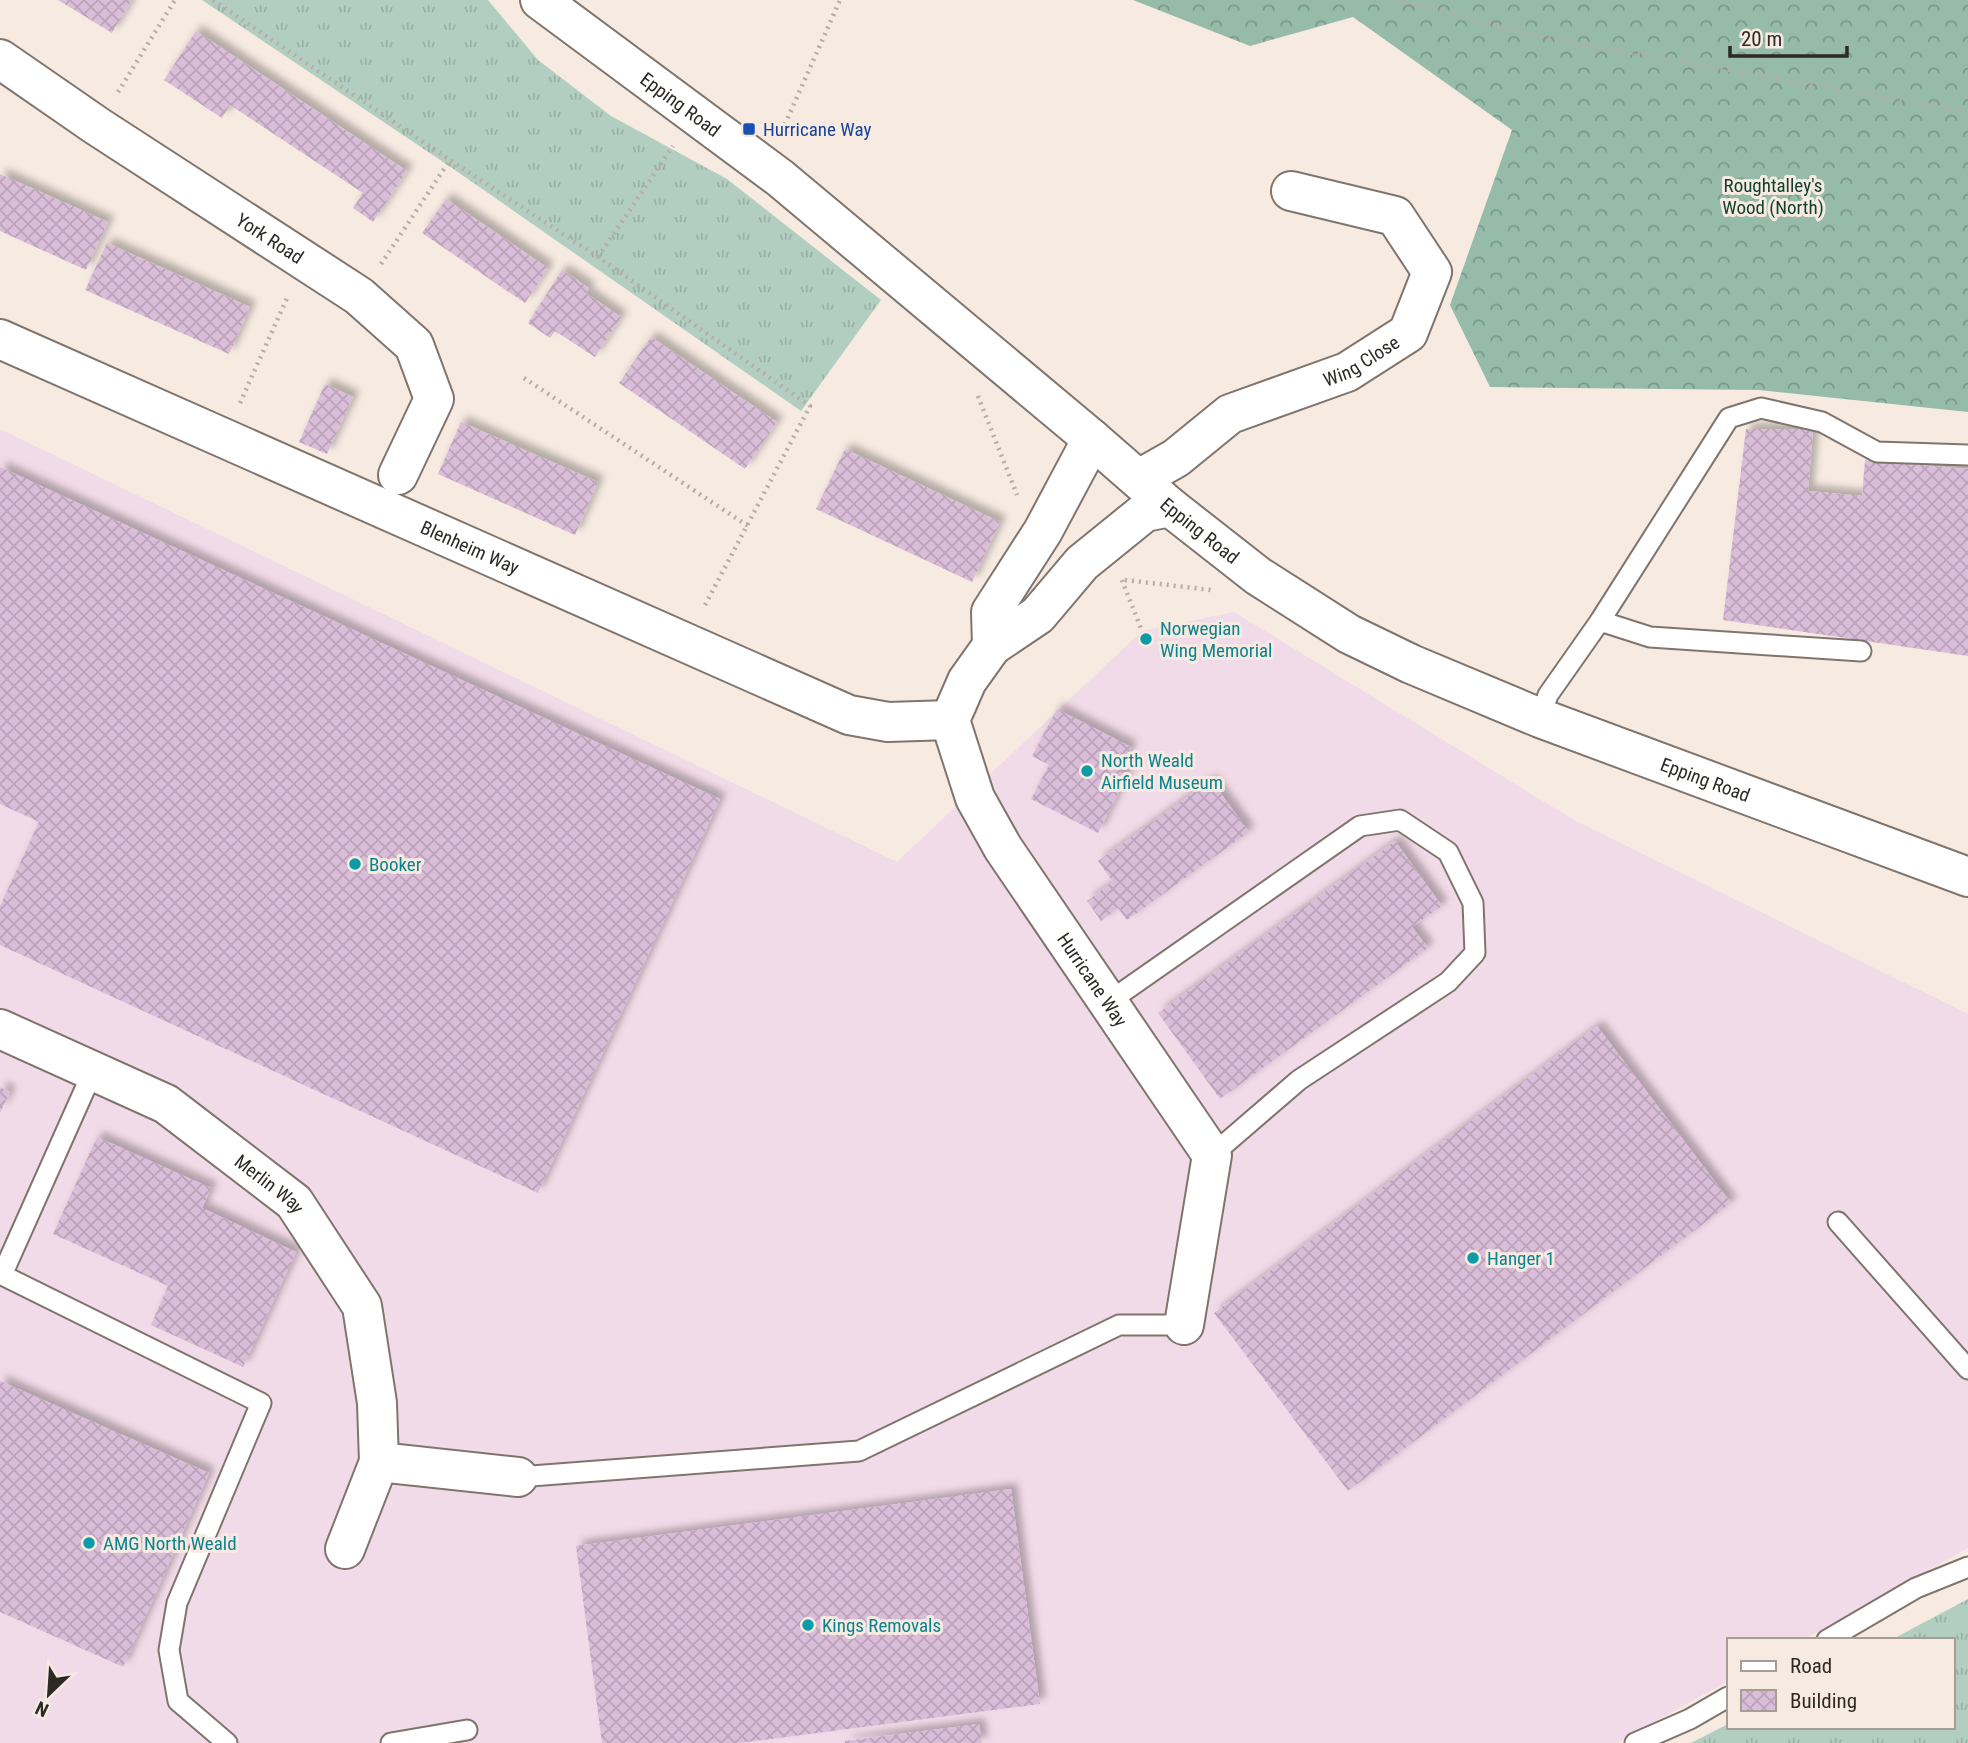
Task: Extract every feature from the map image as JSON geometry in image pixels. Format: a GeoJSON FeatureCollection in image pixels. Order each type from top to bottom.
{"type":"FeatureCollection","features":[{"type":"Feature","properties":{"kind":"street","name":"Epping Road"},"geometry":{"type":"LineString","coordinates":[[540,0],[780,178],[1170,507],[1258,576],[1349,634],[1411,664],[1540,718],[1968,877]]}},
{"type":"Feature","properties":{"kind":"street","name":"York Road"},"geometry":{"type":"LineString","coordinates":[[0,59],[97,126],[359,296],[414,345],[434,399],[398,475]]}},
{"type":"Feature","properties":{"kind":"street","name":"Wing Close"},"geometry":{"type":"LineString","coordinates":[[1139,479],[1176,458],[1230,414],[1347,372],[1408,333],[1432,272],[1395,216],[1291,191]]}},
{"type":"Feature","properties":{"kind":"street","name":"Blenheim Way"},"geometry":{"type":"LineString","coordinates":[[0,339],[849,715],[888,722],[950,720]]}},
{"type":"Feature","properties":{"kind":"street"},"geometry":{"type":"LineString","coordinates":[[992,646],[991,612],[1043,531],[1091,439]]}},
{"type":"Feature","properties":{"kind":"street"},"geometry":{"type":"LineString","coordinates":[[950,720],[967,681],[992,646],[1038,615],[1082,563],[1145,512],[1170,507]]}},
{"type":"Feature","properties":{"kind":"street","name":"Hurricane Way"},"geometry":{"type":"LineString","coordinates":[[950,720],[975,798],[1003,848],[1212,1155]]}},
{"type":"Feature","properties":{"kind":"street","name":"Merlin Way"},"geometry":{"type":"LineString","coordinates":[[0,1029],[166,1104],[295,1202],[362,1306],[377,1403],[379,1462],[345,1549]]}},
{"type":"Feature","properties":{"kind":"street"},"geometry":{"type":"LineString","coordinates":[[1184,1325],[1212,1155]]}},
{"type":"Feature","properties":{"kind":"street"},"geometry":{"type":"LineString","coordinates":[[379,1462],[518,1477]]}},
{"type":"Feature","properties":{"kind":"lane"},"geometry":{"type":"LineString","coordinates":[[1540,718],[1548,695],[1600,621],[1729,418],[1761,408],[1822,422],[1877,452],[1968,455]]}},
{"type":"Feature","properties":{"kind":"lane"},"geometry":{"type":"LineString","coordinates":[[1600,621],[1650,637],[1861,651]]}},
{"type":"Feature","properties":{"kind":"lane"},"geometry":{"type":"LineString","coordinates":[[1107,1003],[1360,826],[1400,820],[1448,852],[1473,903],[1475,953],[1448,982],[1299,1080],[1212,1155]]}},
{"type":"Feature","properties":{"kind":"lane"},"geometry":{"type":"LineString","coordinates":[[93,1071],[1,1274],[261,1403],[177,1603],[169,1650],[178,1701],[227,1743]]}},
{"type":"Feature","properties":{"kind":"lane"},"geometry":{"type":"LineString","coordinates":[[1838,1222],[1968,1369]]}},
{"type":"Feature","properties":{"kind":"lane"},"geometry":{"type":"LineString","coordinates":[[518,1477],[859,1451],[1119,1325],[1184,1325]]}},
{"type":"Feature","properties":{"kind":"lane"},"geometry":{"type":"LineString","coordinates":[[1829,1638],[1916,1588],[1968,1567]]}},
{"type":"Feature","properties":{"kind":"lane"},"geometry":{"type":"LineString","coordinates":[[1635,1743],[1690,1719],[1727,1698]]}},
{"type":"Feature","properties":{"kind":"lane"},"geometry":{"type":"LineString","coordinates":[[391,1743],[467,1730]]}},
{"type":"Feature","properties":{"kind":"path"},"geometry":{"type":"LineString","coordinates":[[97,126],[175,0]]}},
{"type":"Feature","properties":{"kind":"path"},"geometry":{"type":"LineString","coordinates":[[213,0],[598,257],[810,406],[685,643]]}},
{"type":"Feature","properties":{"kind":"path"},"geometry":{"type":"LineString","coordinates":[[781,132],[840,0]]}},
{"type":"Feature","properties":{"kind":"path"},"geometry":{"type":"LineString","coordinates":[[1399,0],[1547,38],[1968,112]]}},
{"type":"Feature","properties":{"kind":"path"},"geometry":{"type":"LineString","coordinates":[[598,257],[675,143]]}},
{"type":"Feature","properties":{"kind":"path"},"geometry":{"type":"LineString","coordinates":[[359,296],[450,160]]}},
{"type":"Feature","properties":{"kind":"path"},"geometry":{"type":"LineString","coordinates":[[239,404],[304,260]]}},
{"type":"Feature","properties":{"kind":"path"},"geometry":{"type":"LineString","coordinates":[[524,378],[748,527]]}},
{"type":"Feature","properties":{"kind":"path"},"geometry":{"type":"LineString","coordinates":[[975,390],[1020,503]]}},
{"type":"Feature","properties":{"kind":"path"},"geometry":{"type":"LineString","coordinates":[[1111,579],[1216,591]]}},
{"type":"Feature","properties":{"kind":"path"},"geometry":{"type":"LineString","coordinates":[[1122,580],[1142,631]]}},
{"type":"Feature","properties":{"kind":"shaded area"},"geometry":{"type":"Polygon","coordinates":[[[0,429],[897,862],[1142,631],[1234,612],[1574,820],[1968,1014],[1968,1548],[1807,1638],[1727,1638],[1727,1682],[1617,1743],[0,1743],[0,429]]]}},
{"type":"Feature","properties":{"kind":"green space"},"geometry":{"type":"Polygon","coordinates":[[[202,0],[488,0],[538,60],[611,116],[727,179],[881,300],[801,411],[455,170],[202,0]]]}},
{"type":"Feature","properties":{"kind":"green space","name":"Roughtalley's Wood (North)"},"geometry":{"type":"Polygon","coordinates":[[[1133,0],[1968,0],[1968,412],[1759,390],[1490,387],[1450,305],[1512,130],[1353,17],[1250,46],[1133,0]]]}},
{"type":"Feature","properties":{"kind":"green space"},"geometry":{"type":"Polygon","coordinates":[[[1968,1599],[1968,1743],[1691,1743],[1727,1725],[1727,1729],[1954,1729],[1954,1638],[1895,1638],[1968,1599]]]}},
{"type":"Feature","properties":{"kind":"building"},"geometry":{"type":"Polygon","coordinates":[[[58,0],[132,0],[112,33],[58,0]]]}},
{"type":"Feature","properties":{"kind":"building"},"geometry":{"type":"Polygon","coordinates":[[[196,31],[407,171],[373,222],[353,208],[363,193],[230,105],[222,118],[164,80],[196,31]]]}},
{"type":"Feature","properties":{"kind":"building"},"geometry":{"type":"Polygon","coordinates":[[[0,174],[108,222],[86,270],[0,231],[0,174]]]}},
{"type":"Feature","properties":{"kind":"building"},"geometry":{"type":"Polygon","coordinates":[[[446,199],[548,268],[525,303],[422,233],[446,199]]]}},
{"type":"Feature","properties":{"kind":"building"},"geometry":{"type":"Polygon","coordinates":[[[107,243],[250,307],[229,354],[85,290],[107,243]]]}},
{"type":"Feature","properties":{"kind":"building"},"geometry":{"type":"Polygon","coordinates":[[[562,270],[589,288],[586,293],[621,317],[595,357],[555,331],[550,338],[528,323],[562,270]]]}},
{"type":"Feature","properties":{"kind":"building"},"geometry":{"type":"Polygon","coordinates":[[[651,337],[777,422],[745,469],[619,383],[651,337]]]}},
{"type":"Feature","properties":{"kind":"building"},"geometry":{"type":"Polygon","coordinates":[[[325,384],[353,397],[327,454],[299,442],[325,384]]]}},
{"type":"Feature","properties":{"kind":"building"},"geometry":{"type":"Polygon","coordinates":[[[461,422],[598,482],[575,535],[438,474],[461,422]]]}},
{"type":"Feature","properties":{"kind":"building"},"geometry":{"type":"Polygon","coordinates":[[[1746,429],[1813,429],[1808,491],[1862,496],[1865,460],[1968,469],[1968,656],[1723,620],[1746,429]]]}},
{"type":"Feature","properties":{"kind":"building"},"geometry":{"type":"Polygon","coordinates":[[[845,449],[1000,522],[972,582],[816,509],[845,449]]]}},
{"type":"Feature","properties":{"kind":"building","name":"Booker"},"geometry":{"type":"Polygon","coordinates":[[[0,467],[720,799],[538,1193],[0,945],[0,906],[39,822],[0,804],[0,467]]]}},
{"type":"Feature","properties":{"kind":"building"},"geometry":{"type":"Polygon","coordinates":[[[1057,709],[1131,747],[1120,770],[1128,774],[1098,833],[1031,799],[1049,765],[1032,756],[1057,709]]]}},
{"type":"Feature","properties":{"kind":"building"},"geometry":{"type":"Polygon","coordinates":[[[1211,780],[1249,832],[1127,920],[1118,908],[1101,921],[1087,901],[1113,882],[1098,861],[1211,780]]]}},
{"type":"Feature","properties":{"kind":"building"},"geometry":{"type":"Polygon","coordinates":[[[1395,841],[1442,906],[1412,927],[1428,948],[1220,1099],[1158,1013],[1395,841]]]}},
{"type":"Feature","properties":{"kind":"building","name":"Hanger 1"},"geometry":{"type":"Polygon","coordinates":[[[1597,1026],[1731,1203],[1348,1491],[1214,1313],[1597,1026]]]}},
{"type":"Feature","properties":{"kind":"building"},"geometry":{"type":"Polygon","coordinates":[[[0,1087],[10,1092],[0,1113],[0,1087]]]}},
{"type":"Feature","properties":{"kind":"building"},"geometry":{"type":"Polygon","coordinates":[[[97,1137],[211,1188],[202,1208],[296,1252],[243,1367],[151,1325],[168,1286],[53,1234],[97,1137]]]}},
{"type":"Feature","properties":{"kind":"building","name":"AMG North Weald"},"geometry":{"type":"Polygon","coordinates":[[[0,1381],[209,1473],[123,1667],[0,1612],[0,1381]]]}},
{"type":"Feature","properties":{"kind":"building","name":"Kings Removals"},"geometry":{"type":"Polygon","coordinates":[[[1011,1489],[1040,1704],[740,1743],[602,1743],[576,1546],[1011,1489]]]}},
{"type":"Feature","properties":{"kind":"building"},"geometry":{"type":"Polygon","coordinates":[[[979,1724],[982,1743],[845,1743],[845,1741],[979,1724]]]}},
{"type":"Feature","properties":{"kind":"place","name":"Hurricane Way"},"geometry":{"type":"Point","coordinates":[749,129]}},
{"type":"Feature","properties":{"kind":"place","name":"Norwegian Wing Memorial"},"geometry":{"type":"Point","coordinates":[1146,639]}},
{"type":"Feature","properties":{"kind":"place","name":"North Weald Airfield Museum"},"geometry":{"type":"Point","coordinates":[1087,771]}},
{"type":"Feature","properties":{"kind":"place","name":"Booker"},"geometry":{"type":"Point","coordinates":[355,864]}},
{"type":"Feature","properties":{"kind":"place","name":"Hanger 1"},"geometry":{"type":"Point","coordinates":[1473,1258]}},
{"type":"Feature","properties":{"kind":"place","name":"AMG North Weald"},"geometry":{"type":"Point","coordinates":[89,1543]}},
{"type":"Feature","properties":{"kind":"place","name":"Kings Removals"},"geometry":{"type":"Point","coordinates":[808,1625]}}]}
